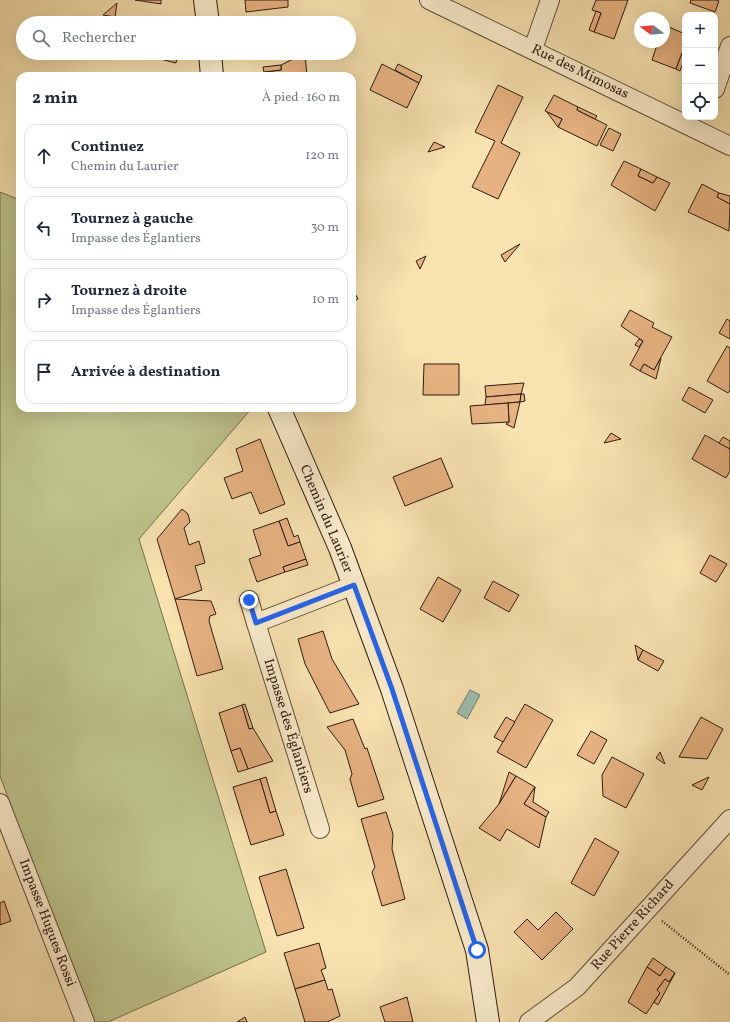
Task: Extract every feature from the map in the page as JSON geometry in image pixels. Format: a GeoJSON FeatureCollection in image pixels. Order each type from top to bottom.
{"type":"FeatureCollection","features":[{"type":"Feature","properties":{"kind":"street"},"geometry":{"type":"LineString","coordinates":[[206,0],[207,16]]}},
{"type":"Feature","properties":{"kind":"street","name":"Rue des Mimosas"},"geometry":{"type":"LineString","coordinates":[[429,0],[533,49],[703,124],[730,146]]}},
{"type":"Feature","properties":{"kind":"street"},"geometry":{"type":"LineString","coordinates":[[533,49],[550,0]]}},
{"type":"Feature","properties":{"kind":"street"},"geometry":{"type":"LineString","coordinates":[[717,84],[730,46]]}},
{"type":"Feature","properties":{"kind":"street"},"geometry":{"type":"LineString","coordinates":[[211,60],[212,72]]}},
{"type":"Feature","properties":{"kind":"street","name":"Chemin du Laurier"},"geometry":{"type":"LineString","coordinates":[[281,412],[340,548],[392,689],[477,950],[488,1022]]}},
{"type":"Feature","properties":{"kind":"street"},"geometry":{"type":"LineString","coordinates":[[256,623],[354,585]]}},
{"type":"Feature","properties":{"kind":"street","name":"Impasse des Églantiers"},"geometry":{"type":"LineString","coordinates":[[249,600],[320,829]]}},
{"type":"Feature","properties":{"kind":"street","name":"Impasse Hugues Rossi"},"geometry":{"type":"LineString","coordinates":[[0,803],[85,1022]]}},
{"type":"Feature","properties":{"kind":"street","name":"Rue Pierre Richard"},"geometry":{"type":"LineString","coordinates":[[529,1022],[577,987],[730,819]]}},
{"type":"Feature","properties":{"kind":"path"},"geometry":{"type":"LineString","coordinates":[[647,910],[730,975]]}},
{"type":"Feature","properties":{"kind":"green space"},"geometry":{"type":"Polygon","coordinates":[[[0,192],[16,198],[16,412],[249,412],[139,539],[266,952],[108,1022],[92,1022],[0,776],[0,192]]]}},
{"type":"Feature","properties":{"kind":"shaded area"},"geometry":{"type":"Polygon","coordinates":[[[470,690],[480,695],[467,719],[457,713],[470,690]]]}},
{"type":"Feature","properties":{"kind":"building"},"geometry":{"type":"Polygon","coordinates":[[[135,0],[161,0],[161,4],[135,0]]]}},
{"type":"Feature","properties":{"kind":"building"},"geometry":{"type":"Polygon","coordinates":[[[245,0],[288,0],[288,7],[246,12],[245,0]]]}},
{"type":"Feature","properties":{"kind":"building"},"geometry":{"type":"Polygon","coordinates":[[[596,0],[628,0],[614,39],[594,32],[601,13],[592,10],[596,0]]]}},
{"type":"Feature","properties":{"kind":"building"},"geometry":{"type":"Polygon","coordinates":[[[691,0],[719,1],[715,12],[690,3],[691,0]]]}},
{"type":"Feature","properties":{"kind":"building"},"geometry":{"type":"Polygon","coordinates":[[[117,3],[115,16],[103,15],[117,3]]]}},
{"type":"Feature","properties":{"kind":"building"},"geometry":{"type":"Polygon","coordinates":[[[596,11],[601,13],[594,32],[589,30],[596,11]]]}},
{"type":"Feature","properties":{"kind":"building"},"geometry":{"type":"Polygon","coordinates":[[[670,28],[682,33],[682,53],[676,69],[652,60],[656,48],[670,48],[670,28]]]}},
{"type":"Feature","properties":{"kind":"building"},"geometry":{"type":"Polygon","coordinates":[[[682,53],[682,66],[680,71],[676,69],[682,53]]]}},
{"type":"Feature","properties":{"kind":"building"},"geometry":{"type":"Polygon","coordinates":[[[164,60],[177,60],[176,63],[164,60]]]}},
{"type":"Feature","properties":{"kind":"building"},"geometry":{"type":"Polygon","coordinates":[[[291,60],[306,60],[307,72],[264,72],[281,70],[281,65],[291,60]]]}},
{"type":"Feature","properties":{"kind":"building"},"geometry":{"type":"Polygon","coordinates":[[[382,64],[419,83],[407,108],[370,90],[382,64]]]}},
{"type":"Feature","properties":{"kind":"building"},"geometry":{"type":"Polygon","coordinates":[[[398,64],[422,76],[419,83],[395,70],[398,64]]]}},
{"type":"Feature","properties":{"kind":"building"},"geometry":{"type":"Polygon","coordinates":[[[281,65],[281,70],[264,72],[263,67],[281,65]]]}},
{"type":"Feature","properties":{"kind":"building"},"geometry":{"type":"Polygon","coordinates":[[[498,85],[523,97],[501,143],[520,153],[498,199],[472,187],[495,141],[475,132],[498,85]]]}},
{"type":"Feature","properties":{"kind":"building"},"geometry":{"type":"Polygon","coordinates":[[[554,95],[578,107],[577,110],[607,125],[597,146],[558,127],[562,119],[545,111],[554,95]]]}},
{"type":"Feature","properties":{"kind":"building"},"geometry":{"type":"Polygon","coordinates":[[[578,107],[597,116],[595,119],[577,110],[578,107]]]}},
{"type":"Feature","properties":{"kind":"building"},"geometry":{"type":"Polygon","coordinates":[[[547,112],[562,119],[558,127],[547,112]]]}},
{"type":"Feature","properties":{"kind":"building"},"geometry":{"type":"Polygon","coordinates":[[[609,128],[621,134],[613,151],[600,145],[609,128]]]}},
{"type":"Feature","properties":{"kind":"building"},"geometry":{"type":"Polygon","coordinates":[[[434,142],[445,147],[428,152],[434,142]]]}},
{"type":"Feature","properties":{"kind":"building"},"geometry":{"type":"Polygon","coordinates":[[[624,161],[641,169],[638,176],[653,183],[657,177],[670,183],[655,211],[611,185],[624,161]]]}},
{"type":"Feature","properties":{"kind":"building"},"geometry":{"type":"Polygon","coordinates":[[[641,169],[657,177],[653,183],[638,176],[641,169]]]}},
{"type":"Feature","properties":{"kind":"building"},"geometry":{"type":"Polygon","coordinates":[[[702,184],[719,193],[717,197],[730,204],[729,231],[688,212],[702,184]]]}},
{"type":"Feature","properties":{"kind":"building"},"geometry":{"type":"Polygon","coordinates":[[[719,193],[730,196],[730,204],[717,197],[719,193]]]}},
{"type":"Feature","properties":{"kind":"building"},"geometry":{"type":"Polygon","coordinates":[[[520,244],[505,262],[501,255],[520,244]]]}},
{"type":"Feature","properties":{"kind":"building"},"geometry":{"type":"Polygon","coordinates":[[[426,256],[420,269],[416,261],[426,256]]]}},
{"type":"Feature","properties":{"kind":"building"},"geometry":{"type":"Polygon","coordinates":[[[630,310],[654,323],[652,327],[672,337],[654,370],[644,364],[640,371],[630,365],[643,341],[621,326],[630,310]]]}},
{"type":"Feature","properties":{"kind":"building"},"geometry":{"type":"Polygon","coordinates":[[[727,319],[730,321],[730,339],[719,333],[727,319]]]}},
{"type":"Feature","properties":{"kind":"building"},"geometry":{"type":"Polygon","coordinates":[[[639,339],[643,341],[639,347],[635,345],[639,339]]]}},
{"type":"Feature","properties":{"kind":"building"},"geometry":{"type":"Polygon","coordinates":[[[727,346],[730,348],[730,390],[728,393],[707,381],[727,346]]]}},
{"type":"Feature","properties":{"kind":"building"},"geometry":{"type":"Polygon","coordinates":[[[661,358],[656,379],[640,371],[644,364],[654,370],[661,358]]]}},
{"type":"Feature","properties":{"kind":"building"},"geometry":{"type":"Polygon","coordinates":[[[424,364],[459,364],[459,395],[423,395],[424,364]]]}},
{"type":"Feature","properties":{"kind":"building"},"geometry":{"type":"Polygon","coordinates":[[[524,383],[521,394],[486,397],[485,386],[524,383]]]}},
{"type":"Feature","properties":{"kind":"building"},"geometry":{"type":"Polygon","coordinates":[[[689,387],[713,400],[705,413],[682,400],[689,387]]]}},
{"type":"Feature","properties":{"kind":"building"},"geometry":{"type":"Polygon","coordinates":[[[521,394],[520,402],[485,405],[486,397],[521,394]]]}},
{"type":"Feature","properties":{"kind":"building"},"geometry":{"type":"Polygon","coordinates":[[[521,394],[524,394],[525,401],[520,402],[521,394]]]}},
{"type":"Feature","properties":{"kind":"building"},"geometry":{"type":"Polygon","coordinates":[[[520,402],[514,428],[506,424],[509,422],[508,403],[520,402]]]}},
{"type":"Feature","properties":{"kind":"building"},"geometry":{"type":"Polygon","coordinates":[[[508,403],[509,422],[472,424],[470,406],[508,403]]]}},
{"type":"Feature","properties":{"kind":"building"},"geometry":{"type":"Polygon","coordinates":[[[611,433],[621,439],[604,443],[611,433]]]}},
{"type":"Feature","properties":{"kind":"building"},"geometry":{"type":"Polygon","coordinates":[[[705,435],[730,449],[730,471],[726,478],[692,459],[705,435]]]}},
{"type":"Feature","properties":{"kind":"building"},"geometry":{"type":"Polygon","coordinates":[[[723,437],[730,441],[730,449],[719,443],[723,437]]]}},
{"type":"Feature","properties":{"kind":"building"},"geometry":{"type":"Polygon","coordinates":[[[260,439],[285,504],[260,514],[251,492],[232,499],[224,478],[243,471],[236,449],[260,439]]]}},
{"type":"Feature","properties":{"kind":"building"},"geometry":{"type":"Polygon","coordinates":[[[441,458],[453,487],[405,506],[393,477],[441,458]]]}},
{"type":"Feature","properties":{"kind":"building"},"geometry":{"type":"Polygon","coordinates":[[[182,509],[188,514],[190,522],[184,528],[189,545],[199,541],[205,563],[195,566],[202,590],[175,599],[157,539],[182,509]]]}},
{"type":"Feature","properties":{"kind":"building"},"geometry":{"type":"Polygon","coordinates":[[[287,518],[294,537],[298,535],[300,542],[288,546],[279,521],[287,518]]]}},
{"type":"Feature","properties":{"kind":"building"},"geometry":{"type":"Polygon","coordinates":[[[279,521],[288,546],[300,542],[306,559],[283,567],[285,572],[257,582],[249,559],[261,555],[253,530],[279,521]]]}},
{"type":"Feature","properties":{"kind":"building"},"geometry":{"type":"Polygon","coordinates":[[[710,555],[727,564],[716,582],[700,573],[710,555]]]}},
{"type":"Feature","properties":{"kind":"building"},"geometry":{"type":"Polygon","coordinates":[[[306,559],[308,565],[285,572],[283,567],[306,559]]]}},
{"type":"Feature","properties":{"kind":"building"},"geometry":{"type":"Polygon","coordinates":[[[438,577],[461,590],[443,622],[420,609],[438,577]]]}},
{"type":"Feature","properties":{"kind":"building"},"geometry":{"type":"Polygon","coordinates":[[[493,581],[519,595],[509,612],[484,598],[493,581]]]}},
{"type":"Feature","properties":{"kind":"building"},"geometry":{"type":"Polygon","coordinates":[[[175,599],[211,601],[216,614],[210,616],[209,621],[223,669],[197,676],[175,599]]]}},
{"type":"Feature","properties":{"kind":"building"},"geometry":{"type":"Polygon","coordinates":[[[323,631],[332,659],[359,704],[330,713],[305,664],[298,639],[323,631]]]}},
{"type":"Feature","properties":{"kind":"building"},"geometry":{"type":"Polygon","coordinates":[[[635,645],[643,650],[638,660],[635,645]]]}},
{"type":"Feature","properties":{"kind":"building"},"geometry":{"type":"Polygon","coordinates":[[[643,650],[664,661],[658,671],[638,660],[643,650]]]}},
{"type":"Feature","properties":{"kind":"building"},"geometry":{"type":"Polygon","coordinates":[[[245,704],[253,728],[249,729],[242,705],[245,704]]]}},
{"type":"Feature","properties":{"kind":"building"},"geometry":{"type":"Polygon","coordinates":[[[525,704],[553,720],[526,768],[497,752],[525,704]]]}},
{"type":"Feature","properties":{"kind":"building"},"geometry":{"type":"Polygon","coordinates":[[[242,705],[249,729],[253,728],[273,761],[248,769],[240,748],[231,751],[219,713],[242,705]]]}},
{"type":"Feature","properties":{"kind":"building"},"geometry":{"type":"Polygon","coordinates":[[[506,717],[515,722],[503,742],[494,737],[506,717]]]}},
{"type":"Feature","properties":{"kind":"building"},"geometry":{"type":"Polygon","coordinates":[[[701,717],[723,729],[707,759],[679,757],[701,717]]]}},
{"type":"Feature","properties":{"kind":"building"},"geometry":{"type":"Polygon","coordinates":[[[353,719],[365,749],[367,748],[384,799],[358,807],[350,779],[352,774],[345,750],[327,727],[353,719]]]}},
{"type":"Feature","properties":{"kind":"building"},"geometry":{"type":"Polygon","coordinates":[[[591,731],[607,740],[594,764],[577,755],[591,731]]]}},
{"type":"Feature","properties":{"kind":"building"},"geometry":{"type":"Polygon","coordinates":[[[240,748],[248,769],[238,772],[231,751],[240,748]]]}},
{"type":"Feature","properties":{"kind":"building"},"geometry":{"type":"Polygon","coordinates":[[[660,752],[665,764],[656,758],[660,752]]]}},
{"type":"Feature","properties":{"kind":"building"},"geometry":{"type":"Polygon","coordinates":[[[612,757],[644,774],[626,808],[603,796],[602,775],[612,757]]]}},
{"type":"Feature","properties":{"kind":"building"},"geometry":{"type":"Polygon","coordinates":[[[509,772],[516,776],[499,804],[509,772]]]}},
{"type":"Feature","properties":{"kind":"building"},"geometry":{"type":"Polygon","coordinates":[[[516,776],[535,787],[524,804],[546,817],[539,848],[507,829],[500,841],[479,828],[499,804],[516,776]]]}},
{"type":"Feature","properties":{"kind":"building"},"geometry":{"type":"Polygon","coordinates":[[[266,777],[276,811],[270,813],[260,779],[266,777]]]}},
{"type":"Feature","properties":{"kind":"building"},"geometry":{"type":"Polygon","coordinates":[[[709,777],[702,790],[692,785],[709,777]]]}},
{"type":"Feature","properties":{"kind":"building"},"geometry":{"type":"Polygon","coordinates":[[[260,779],[270,813],[276,811],[284,835],[251,845],[233,787],[260,779]]]}},
{"type":"Feature","properties":{"kind":"building"},"geometry":{"type":"Polygon","coordinates":[[[535,787],[533,802],[549,812],[546,817],[524,804],[535,787]]]}},
{"type":"Feature","properties":{"kind":"building"},"geometry":{"type":"Polygon","coordinates":[[[386,812],[393,834],[392,849],[405,899],[382,906],[372,872],[375,867],[361,819],[386,812]]]}},
{"type":"Feature","properties":{"kind":"building"},"geometry":{"type":"Polygon","coordinates":[[[595,838],[619,852],[594,896],[571,883],[595,838]]]}},
{"type":"Feature","properties":{"kind":"building"},"geometry":{"type":"Polygon","coordinates":[[[286,869],[304,928],[277,936],[259,877],[286,869]]]}},
{"type":"Feature","properties":{"kind":"building"},"geometry":{"type":"Polygon","coordinates":[[[4,901],[11,921],[0,925],[0,903],[4,901]]]}},
{"type":"Feature","properties":{"kind":"building"},"geometry":{"type":"Polygon","coordinates":[[[556,912],[573,929],[542,960],[514,932],[527,919],[538,930],[556,912]]]}},
{"type":"Feature","properties":{"kind":"building"},"geometry":{"type":"Polygon","coordinates":[[[319,943],[326,968],[321,970],[325,980],[295,989],[284,953],[319,943]]]}},
{"type":"Feature","properties":{"kind":"building"},"geometry":{"type":"Polygon","coordinates":[[[653,958],[666,967],[660,976],[647,967],[653,958]]]}},
{"type":"Feature","properties":{"kind":"building"},"geometry":{"type":"Polygon","coordinates":[[[647,967],[660,976],[666,967],[675,973],[669,982],[665,979],[657,990],[660,993],[646,1014],[628,1002],[647,967]]]}},
{"type":"Feature","properties":{"kind":"building"},"geometry":{"type":"Polygon","coordinates":[[[675,973],[658,1005],[654,1002],[660,993],[657,990],[665,979],[669,982],[675,973]]]}},
{"type":"Feature","properties":{"kind":"building"},"geometry":{"type":"Polygon","coordinates":[[[325,980],[328,990],[332,989],[340,1016],[327,1022],[305,1022],[295,989],[325,980]]]}},
{"type":"Feature","properties":{"kind":"building"},"geometry":{"type":"Polygon","coordinates":[[[407,997],[413,1022],[385,1022],[380,1007],[407,997]]]}},
{"type":"Feature","properties":{"kind":"building"},"geometry":{"type":"Polygon","coordinates":[[[245,1017],[247,1022],[237,1022],[245,1017]]]}},
{"type":"Feature","properties":{"kind":"route"},"geometry":{"type":"LineString","coordinates":[[249,600],[256,623],[354,585],[392,689],[477,950]]}}]}
